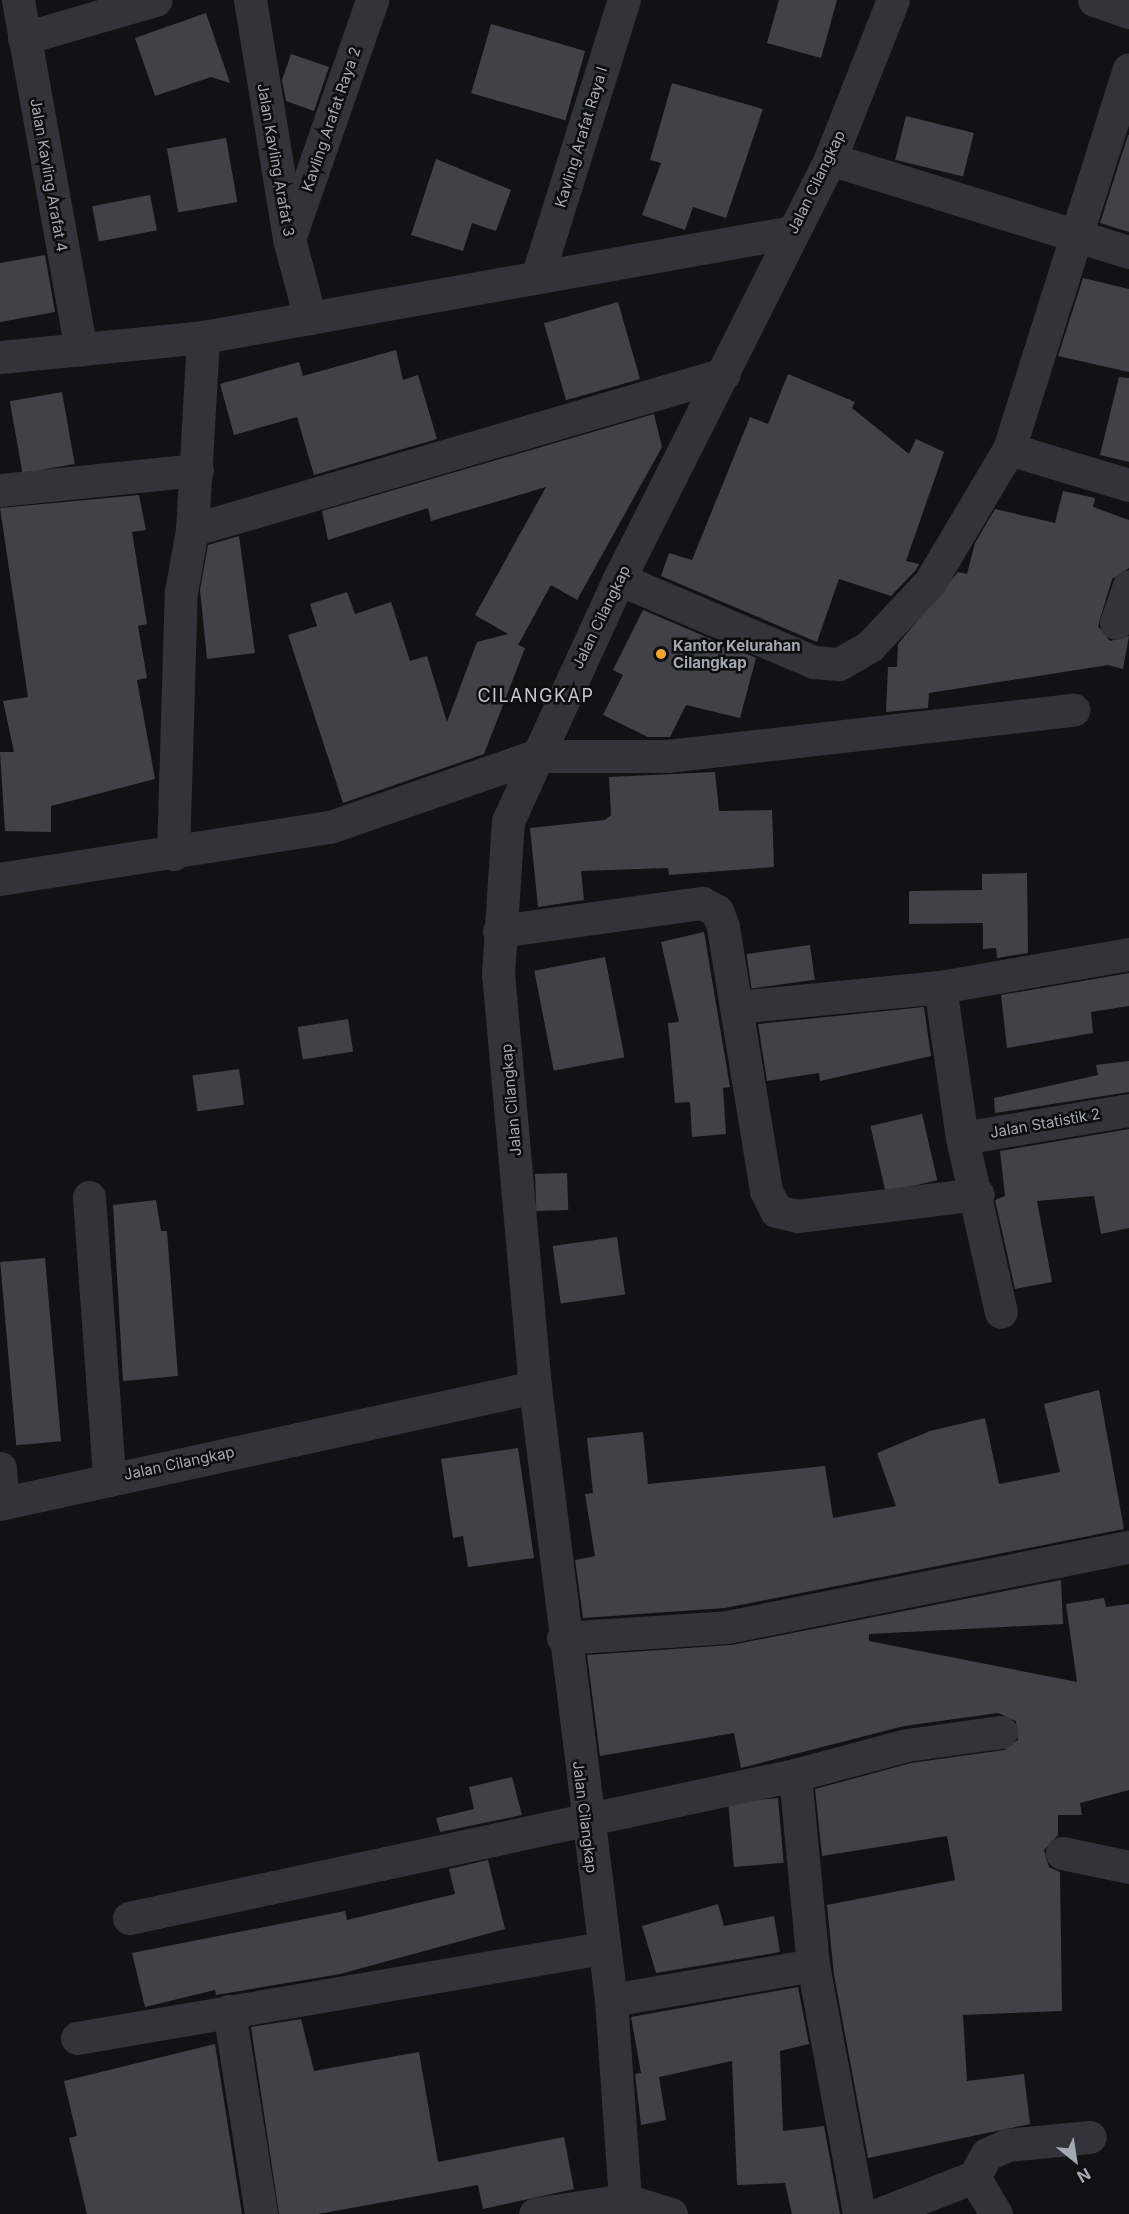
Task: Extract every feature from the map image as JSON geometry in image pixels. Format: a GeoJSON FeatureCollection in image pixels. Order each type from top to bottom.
{"type":"FeatureCollection","features":[{"type":"Feature","properties":{"kind":"street","name":"Jalan Kavling Arafat 4"},"geometry":{"type":"LineString","coordinates":[[18,0],[81,349]]}},
{"type":"Feature","properties":{"kind":"street"},"geometry":{"type":"LineString","coordinates":[[24,38],[156,0]]}},
{"type":"Feature","properties":{"kind":"street","name":"Jalan Kavling Arafat 3"},"geometry":{"type":"LineString","coordinates":[[250,0],[289,239],[310,318]]}},
{"type":"Feature","properties":{"kind":"street","name":"Kavling Arafat Raya 2"},"geometry":{"type":"LineString","coordinates":[[289,239],[372,0]]}},
{"type":"Feature","properties":{"kind":"street","name":"Kavling Arafat Raya I"},"geometry":{"type":"LineString","coordinates":[[538,274],[624,0]]}},
{"type":"Feature","properties":{"kind":"street","name":"Jalan Cilangkap"},"geometry":{"type":"LineString","coordinates":[[625,2207],[610,2000],[563,1638],[535,1387],[499,931],[508,821],[535,756],[619,579],[830,159],[893,0]]}},
{"type":"Feature","properties":{"kind":"street"},"geometry":{"type":"LineString","coordinates":[[1094,0],[1129,12]]}},
{"type":"Feature","properties":{"kind":"street"},"geometry":{"type":"LineString","coordinates":[[619,579],[745,636],[814,662],[839,664],[870,646],[930,582],[1009,449],[1129,69]]}},
{"type":"Feature","properties":{"kind":"street"},"geometry":{"type":"LineString","coordinates":[[830,159],[1129,252]]}},
{"type":"Feature","properties":{"kind":"street"},"geometry":{"type":"LineString","coordinates":[[0,357],[203,337],[538,274],[792,232]]}},
{"type":"Feature","properties":{"kind":"street"},"geometry":{"type":"LineString","coordinates":[[173,854],[181,592],[192,530],[203,337]]}},
{"type":"Feature","properties":{"kind":"street"},"geometry":{"type":"LineString","coordinates":[[192,530],[724,374]]}},
{"type":"Feature","properties":{"kind":"street"},"geometry":{"type":"LineString","coordinates":[[1009,449],[1129,485]]}},
{"type":"Feature","properties":{"kind":"street"},"geometry":{"type":"LineString","coordinates":[[0,490],[196,470]]}},
{"type":"Feature","properties":{"kind":"street"},"geometry":{"type":"LineString","coordinates":[[1116,623],[1129,586]]}},
{"type":"Feature","properties":{"kind":"street"},"geometry":{"type":"LineString","coordinates":[[0,879],[173,854],[330,826],[535,756],[667,756],[1073,710]]}},
{"type":"Feature","properties":{"kind":"street"},"geometry":{"type":"LineString","coordinates":[[499,931],[702,903],[717,911],[723,927],[766,1191],[776,1211],[797,1216],[978,1194]]}},
{"type":"Feature","properties":{"kind":"street"},"geometry":{"type":"LineString","coordinates":[[736,1007],[940,987],[1129,954]]}},
{"type":"Feature","properties":{"kind":"street"},"geometry":{"type":"LineString","coordinates":[[940,987],[962,1138],[978,1194],[1001,1312]]}},
{"type":"Feature","properties":{"kind":"street","name":"Jalan Statistik 2"},"geometry":{"type":"LineString","coordinates":[[962,1138],[1129,1110]]}},
{"type":"Feature","properties":{"kind":"street"},"geometry":{"type":"LineString","coordinates":[[88,1197],[109,1478]]}},
{"type":"Feature","properties":{"kind":"street","name":"Jalan Cilangkap"},"geometry":{"type":"LineString","coordinates":[[1,1504],[109,1478],[535,1387]]}},
{"type":"Feature","properties":{"kind":"street"},"geometry":{"type":"LineString","coordinates":[[0,1468],[1,1504]]}},
{"type":"Feature","properties":{"kind":"street"},"geometry":{"type":"LineString","coordinates":[[563,1638],[727,1627],[1129,1547]]}},
{"type":"Feature","properties":{"kind":"street"},"geometry":{"type":"LineString","coordinates":[[129,1918],[795,1775],[907,1744],[1001,1732]]}},
{"type":"Feature","properties":{"kind":"street"},"geometry":{"type":"LineString","coordinates":[[795,1775],[813,1965],[859,2214]]}},
{"type":"Feature","properties":{"kind":"street"},"geometry":{"type":"LineString","coordinates":[[1062,1853],[1129,1867]]}},
{"type":"Feature","properties":{"kind":"street"},"geometry":{"type":"LineString","coordinates":[[77,2038],[602,1948]]}},
{"type":"Feature","properties":{"kind":"street"},"geometry":{"type":"LineString","coordinates":[[610,2000],[813,1965]]}},
{"type":"Feature","properties":{"kind":"street"},"geometry":{"type":"LineString","coordinates":[[229,2011],[261,2214]]}},
{"type":"Feature","properties":{"kind":"street"},"geometry":{"type":"LineString","coordinates":[[879,2214],[974,2176],[987,2154],[1007,2145],[1090,2137]]}},
{"type":"Feature","properties":{"kind":"street"},"geometry":{"type":"LineString","coordinates":[[974,2176],[996,2214]]}},
{"type":"Feature","properties":{"kind":"street"},"geometry":{"type":"LineString","coordinates":[[535,2214],[625,2207],[671,2214]]}},
{"type":"Feature","properties":{"kind":"building"},"geometry":{"type":"Polygon","coordinates":[[[779,0],[837,0],[821,58],[767,43],[779,0]]]}},
{"type":"Feature","properties":{"kind":"building"},"geometry":{"type":"Polygon","coordinates":[[[206,13],[230,83],[211,77],[155,96],[135,38],[206,13]]]}},
{"type":"Feature","properties":{"kind":"building"},"geometry":{"type":"Polygon","coordinates":[[[491,24],[585,51],[565,120],[471,93],[491,24]]]}},
{"type":"Feature","properties":{"kind":"building"},"geometry":{"type":"Polygon","coordinates":[[[291,54],[329,67],[314,111],[286,101],[282,80],[291,54]]]}},
{"type":"Feature","properties":{"kind":"building"},"geometry":{"type":"Polygon","coordinates":[[[672,83],[763,109],[726,218],[693,207],[685,230],[642,215],[661,163],[650,160],[672,83]]]}},
{"type":"Feature","properties":{"kind":"building"},"geometry":{"type":"Polygon","coordinates":[[[906,116],[974,133],[963,177],[895,160],[906,116]]]}},
{"type":"Feature","properties":{"kind":"building"},"geometry":{"type":"Polygon","coordinates":[[[1129,135],[1129,232],[1100,223],[1129,135]]]}},
{"type":"Feature","properties":{"kind":"building"},"geometry":{"type":"Polygon","coordinates":[[[226,138],[237,202],[178,212],[167,148],[226,138]]]}},
{"type":"Feature","properties":{"kind":"building"},"geometry":{"type":"Polygon","coordinates":[[[436,159],[511,190],[496,231],[472,223],[463,251],[411,235],[436,159]]]}},
{"type":"Feature","properties":{"kind":"building"},"geometry":{"type":"Polygon","coordinates":[[[150,195],[157,230],[99,242],[92,206],[150,195]]]}},
{"type":"Feature","properties":{"kind":"building"},"geometry":{"type":"Polygon","coordinates":[[[45,255],[55,312],[0,322],[0,263],[45,255]]]}},
{"type":"Feature","properties":{"kind":"building"},"geometry":{"type":"Polygon","coordinates":[[[1083,278],[1129,289],[1129,372],[1058,356],[1083,278]]]}},
{"type":"Feature","properties":{"kind":"building"},"geometry":{"type":"Polygon","coordinates":[[[618,302],[640,379],[566,400],[544,323],[618,302]]]}},
{"type":"Feature","properties":{"kind":"building"},"geometry":{"type":"Polygon","coordinates":[[[396,350],[403,380],[418,375],[437,439],[314,475],[297,417],[234,435],[220,384],[299,362],[303,376],[396,350]]]}},
{"type":"Feature","properties":{"kind":"building"},"geometry":{"type":"Polygon","coordinates":[[[788,374],[855,402],[852,408],[909,454],[916,439],[944,452],[906,561],[919,564],[915,571],[891,596],[839,579],[817,642],[661,576],[669,553],[692,560],[750,417],[768,424],[788,374]]]}},
{"type":"Feature","properties":{"kind":"building"},"geometry":{"type":"Polygon","coordinates":[[[1119,377],[1129,378],[1129,462],[1100,455],[1119,377]]]}},
{"type":"Feature","properties":{"kind":"building"},"geometry":{"type":"Polygon","coordinates":[[[62,392],[75,464],[22,473],[10,401],[62,392]]]}},
{"type":"Feature","properties":{"kind":"building"},"geometry":{"type":"Polygon","coordinates":[[[654,414],[662,447],[577,600],[551,585],[518,645],[525,648],[484,754],[343,803],[288,635],[317,626],[310,604],[347,592],[355,614],[391,602],[410,661],[427,656],[447,722],[477,642],[508,634],[475,615],[546,487],[431,521],[428,508],[328,540],[322,511],[654,414]]]}},
{"type":"Feature","properties":{"kind":"building"},"geometry":{"type":"Polygon","coordinates":[[[1063,491],[1095,498],[1093,507],[1129,520],[1129,568],[1112,579],[1098,626],[1110,641],[1129,636],[1123,669],[1108,665],[929,693],[928,708],[886,712],[888,667],[897,667],[898,644],[958,572],[967,574],[975,543],[995,509],[1055,523],[1063,491]]]}},
{"type":"Feature","properties":{"kind":"building"},"geometry":{"type":"Polygon","coordinates":[[[139,495],[146,530],[132,532],[147,624],[138,626],[147,678],[137,680],[155,779],[51,806],[51,832],[5,831],[0,752],[14,752],[3,701],[28,697],[0,508],[139,495]]]}},
{"type":"Feature","properties":{"kind":"building"},"geometry":{"type":"Polygon","coordinates":[[[239,536],[255,653],[207,659],[200,590],[208,545],[239,536]]]}},
{"type":"Feature","properties":{"kind":"building"},"geometry":{"type":"Polygon","coordinates":[[[643,610],[756,658],[740,718],[686,705],[670,737],[648,737],[603,715],[623,675],[613,670],[643,610]]]}},
{"type":"Feature","properties":{"kind":"building"},"geometry":{"type":"Polygon","coordinates":[[[715,772],[719,811],[772,810],[774,867],[669,875],[668,868],[581,871],[584,900],[538,907],[530,828],[605,820],[611,815],[609,777],[715,772]]]}},
{"type":"Feature","properties":{"kind":"building"},"geometry":{"type":"Polygon","coordinates":[[[1027,873],[1028,953],[997,958],[996,948],[983,949],[983,923],[909,924],[909,891],[982,890],[982,874],[1027,873]]]}},
{"type":"Feature","properties":{"kind":"building"},"geometry":{"type":"Polygon","coordinates":[[[704,932],[730,1087],[723,1088],[726,1134],[692,1137],[690,1102],[675,1103],[668,1023],[679,1022],[661,942],[704,932]]]}},
{"type":"Feature","properties":{"kind":"building"},"geometry":{"type":"Polygon","coordinates":[[[810,945],[815,980],[751,989],[747,954],[810,945]]]}},
{"type":"Feature","properties":{"kind":"building"},"geometry":{"type":"Polygon","coordinates":[[[605,957],[624,1057],[554,1071],[534,971],[605,957]]]}},
{"type":"Feature","properties":{"kind":"building"},"geometry":{"type":"Polygon","coordinates":[[[1129,973],[1129,1006],[1091,1012],[1093,1033],[1007,1048],[1001,995],[1129,973]]]}},
{"type":"Feature","properties":{"kind":"building"},"geometry":{"type":"Polygon","coordinates":[[[924,1007],[931,1056],[820,1081],[819,1073],[767,1081],[758,1024],[924,1007]]]}},
{"type":"Feature","properties":{"kind":"building"},"geometry":{"type":"Polygon","coordinates":[[[348,1019],[353,1052],[303,1060],[298,1027],[348,1019]]]}},
{"type":"Feature","properties":{"kind":"building"},"geometry":{"type":"Polygon","coordinates":[[[1129,1061],[1129,1092],[995,1113],[994,1098],[1098,1075],[1096,1065],[1129,1061]]]}},
{"type":"Feature","properties":{"kind":"building"},"geometry":{"type":"Polygon","coordinates":[[[239,1069],[244,1105],[197,1111],[192,1076],[239,1069]]]}},
{"type":"Feature","properties":{"kind":"building"},"geometry":{"type":"Polygon","coordinates":[[[922,1114],[937,1180],[886,1192],[870,1126],[922,1114]]]}},
{"type":"Feature","properties":{"kind":"building"},"geometry":{"type":"Polygon","coordinates":[[[1129,1129],[1129,1228],[1101,1234],[1094,1196],[1037,1201],[1052,1282],[1015,1289],[995,1200],[1005,1196],[1000,1151],[1129,1129]]]}},
{"type":"Feature","properties":{"kind":"building"},"geometry":{"type":"Polygon","coordinates":[[[567,1173],[568,1210],[536,1211],[535,1174],[567,1173]]]}},
{"type":"Feature","properties":{"kind":"building"},"geometry":{"type":"Polygon","coordinates":[[[156,1200],[161,1231],[167,1231],[178,1376],[123,1381],[113,1205],[156,1200]]]}},
{"type":"Feature","properties":{"kind":"building"},"geometry":{"type":"Polygon","coordinates":[[[617,1237],[625,1294],[561,1303],[553,1246],[617,1237]]]}},
{"type":"Feature","properties":{"kind":"building"},"geometry":{"type":"Polygon","coordinates":[[[45,1258],[61,1441],[16,1445],[0,1262],[45,1258]]]}},
{"type":"Feature","properties":{"kind":"building"},"geometry":{"type":"Polygon","coordinates":[[[1099,1390],[1124,1529],[725,1608],[583,1618],[575,1560],[595,1556],[585,1494],[593,1493],[587,1438],[643,1432],[648,1484],[825,1466],[833,1518],[896,1506],[877,1453],[930,1431],[985,1418],[999,1484],[1060,1472],[1044,1404],[1099,1390]]]}},
{"type":"Feature","properties":{"kind":"building"},"geometry":{"type":"Polygon","coordinates":[[[518,1448],[534,1558],[468,1567],[463,1536],[453,1538],[441,1459],[518,1448]]]}},
{"type":"Feature","properties":{"kind":"building"},"geometry":{"type":"Polygon","coordinates":[[[1061,1580],[1063,1624],[869,1634],[869,1641],[1077,1682],[1066,1604],[1104,1598],[1106,1607],[1129,1604],[1129,1790],[1080,1803],[1082,1815],[1058,1815],[1058,1835],[1044,1850],[1049,1867],[1060,1872],[1062,2011],[963,2015],[967,2081],[1024,2074],[1030,2124],[868,2158],[834,1975],[827,1905],[955,1880],[947,1836],[822,1856],[815,1789],[911,1763],[1004,1750],[1018,1740],[1016,1721],[998,1713],[904,1726],[741,1768],[734,1733],[600,1756],[587,1655],[731,1645],[1061,1580]]]}},
{"type":"Feature","properties":{"kind":"building"},"geometry":{"type":"Polygon","coordinates":[[[512,1777],[522,1815],[440,1832],[436,1818],[474,1809],[469,1787],[512,1777]]]}},
{"type":"Feature","properties":{"kind":"building"},"geometry":{"type":"Polygon","coordinates":[[[778,1798],[784,1863],[734,1867],[728,1802],[778,1798]]]}},
{"type":"Feature","properties":{"kind":"building"},"geometry":{"type":"Polygon","coordinates":[[[488,1860],[505,1929],[340,1974],[216,1995],[215,1990],[145,2007],[132,1953],[345,1911],[347,1920],[455,1894],[449,1869],[488,1860]]]}},
{"type":"Feature","properties":{"kind":"building"},"geometry":{"type":"Polygon","coordinates":[[[718,1904],[724,1926],[774,1916],[780,1952],[656,1973],[642,1926],[718,1904]]]}},
{"type":"Feature","properties":{"kind":"building"},"geometry":{"type":"Polygon","coordinates":[[[798,1987],[809,2044],[780,2051],[783,2131],[824,2126],[840,2214],[792,2214],[785,2183],[737,2185],[732,2061],[659,2077],[666,2120],[641,2125],[635,2074],[641,2073],[631,2017],[798,1987]]]}},
{"type":"Feature","properties":{"kind":"building"},"geometry":{"type":"Polygon","coordinates":[[[301,2019],[314,2071],[419,2052],[438,2162],[564,2137],[574,2189],[483,2209],[478,2185],[318,2214],[279,2214],[251,2027],[301,2019]]]}},
{"type":"Feature","properties":{"kind":"building"},"geometry":{"type":"Polygon","coordinates":[[[215,2044],[242,2214],[87,2214],[69,2138],[77,2136],[64,2081],[215,2044]]]}},
{"type":"Feature","properties":{"kind":"place","name":"Kantor Kelurahan Cilangkap"},"geometry":{"type":"Point","coordinates":[661,654]}},
{"type":"Feature","properties":{"kind":"district","name":"CILANGKAP"},"geometry":{"type":"Point","coordinates":[536,696]}}]}
